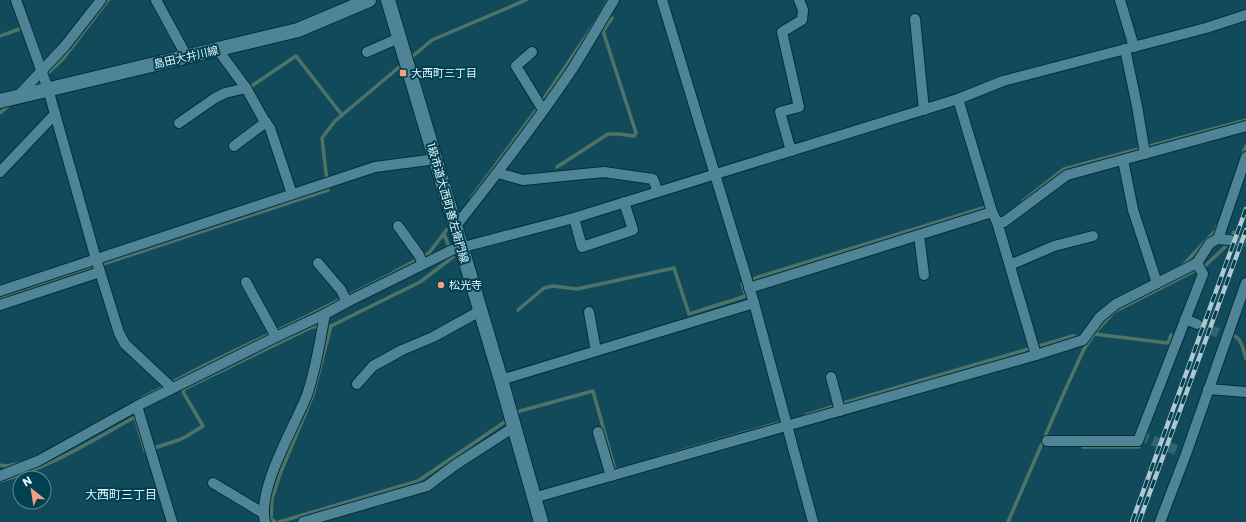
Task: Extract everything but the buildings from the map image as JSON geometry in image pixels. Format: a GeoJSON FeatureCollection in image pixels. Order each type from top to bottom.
{"type":"FeatureCollection","features":[{"type":"Feature","properties":{"kind":"street"},"geometry":{"type":"LineString","coordinates":[[16,0],[48,89],[96,259],[119,333],[124,344],[172,388]]}},
{"type":"Feature","properties":{"kind":"street"},"geometry":{"type":"LineString","coordinates":[[17,97],[65,46],[101,0]]}},
{"type":"Feature","properties":{"kind":"street"},"geometry":{"type":"LineString","coordinates":[[156,0],[187,57]]}},
{"type":"Feature","properties":{"kind":"street","name":"島田大井川線"},"geometry":{"type":"LineString","coordinates":[[0,100],[298,30],[369,0]]}},
{"type":"Feature","properties":{"kind":"street","name":"1級市道大西町善左衛門線"},"geometry":{"type":"LineString","coordinates":[[388,0],[501,380],[541,522]]}},
{"type":"Feature","properties":{"kind":"street"},"geometry":{"type":"LineString","coordinates":[[455,227],[498,173],[543,110],[573,67],[614,0]]}},
{"type":"Feature","properties":{"kind":"street"},"geometry":{"type":"LineString","coordinates":[[662,0],[754,303],[813,522]]}},
{"type":"Feature","properties":{"kind":"street"},"geometry":{"type":"LineString","coordinates":[[791,151],[780,112],[799,107],[782,32],[802,20],[803,10],[799,0]]}},
{"type":"Feature","properties":{"kind":"street"},"geometry":{"type":"LineString","coordinates":[[1120,0],[1145,154]]}},
{"type":"Feature","properties":{"kind":"street"},"geometry":{"type":"LineString","coordinates":[[0,476],[38,461],[136,406],[452,250],[574,218],[924,110],[958,99],[1003,81],[1206,28],[1246,15]]}},
{"type":"Feature","properties":{"kind":"street"},"geometry":{"type":"LineString","coordinates":[[915,19],[924,110]]}},
{"type":"Feature","properties":{"kind":"street"},"geometry":{"type":"LineString","coordinates":[[366,52],[399,38]]}},
{"type":"Feature","properties":{"kind":"street"},"geometry":{"type":"LineString","coordinates":[[218,50],[246,88],[270,128],[292,194]]}},
{"type":"Feature","properties":{"kind":"street"},"geometry":{"type":"LineString","coordinates":[[532,52],[516,66],[543,110]]}},
{"type":"Feature","properties":{"kind":"street"},"geometry":{"type":"LineString","coordinates":[[179,123],[215,98],[225,93],[246,88]]}},
{"type":"Feature","properties":{"kind":"street"},"geometry":{"type":"LineString","coordinates":[[958,99],[992,212],[1010,265],[1036,355]]}},
{"type":"Feature","properties":{"kind":"street"},"geometry":{"type":"LineString","coordinates":[[0,172],[55,114]]}},
{"type":"Feature","properties":{"kind":"street"},"geometry":{"type":"LineString","coordinates":[[234,146],[266,122]]}},
{"type":"Feature","properties":{"kind":"street"},"geometry":{"type":"LineString","coordinates":[[996,222],[1004,222],[1067,176],[1246,126]]}},
{"type":"Feature","properties":{"kind":"street"},"geometry":{"type":"LineString","coordinates":[[1218,239],[1246,157]]}},
{"type":"Feature","properties":{"kind":"street"},"geometry":{"type":"LineString","coordinates":[[0,291],[375,167],[436,159]]}},
{"type":"Feature","properties":{"kind":"street"},"geometry":{"type":"LineString","coordinates":[[1123,160],[1133,210],[1157,283]]}},
{"type":"Feature","properties":{"kind":"street"},"geometry":{"type":"LineString","coordinates":[[498,173],[522,180],[604,172],[653,179],[658,192]]}},
{"type":"Feature","properties":{"kind":"street"},"geometry":{"type":"LineString","coordinates":[[574,218],[582,247],[634,230],[624,202]]}},
{"type":"Feature","properties":{"kind":"street"},"geometry":{"type":"LineString","coordinates":[[749,288],[992,212]]}},
{"type":"Feature","properties":{"kind":"street"},"geometry":{"type":"LineString","coordinates":[[398,226],[419,255],[423,264]]}},
{"type":"Feature","properties":{"kind":"street"},"geometry":{"type":"LineString","coordinates":[[919,235],[924,275]]}},
{"type":"Feature","properties":{"kind":"street"},"geometry":{"type":"LineString","coordinates":[[1010,265],[1054,246],[1093,236]]}},
{"type":"Feature","properties":{"kind":"street"},"geometry":{"type":"LineString","coordinates":[[534,498],[1036,355],[1083,340],[1100,317],[1116,304],[1197,262],[1210,243],[1218,239],[1230,240]]}},
{"type":"Feature","properties":{"kind":"street"},"geometry":{"type":"LineString","coordinates":[[1047,441],[1138,441],[1203,274],[1197,262]]}},
{"type":"Feature","properties":{"kind":"street"},"geometry":{"type":"LineString","coordinates":[[318,263],[341,290],[347,302]]}},
{"type":"Feature","properties":{"kind":"street"},"geometry":{"type":"LineString","coordinates":[[0,305],[100,272]]}},
{"type":"Feature","properties":{"kind":"street"},"geometry":{"type":"LineString","coordinates":[[246,282],[276,337]]}},
{"type":"Feature","properties":{"kind":"street"},"geometry":{"type":"LineString","coordinates":[[1160,522],[1186,454],[1208,389],[1222,334],[1246,283]]}},
{"type":"Feature","properties":{"kind":"street"},"geometry":{"type":"LineString","coordinates":[[501,380],[754,303]]}},
{"type":"Feature","properties":{"kind":"street"},"geometry":{"type":"LineString","coordinates":[[357,384],[373,366],[402,350],[434,337],[480,311]]}},
{"type":"Feature","properties":{"kind":"street"},"geometry":{"type":"LineString","coordinates":[[589,312],[596,351]]}},
{"type":"Feature","properties":{"kind":"street"},"geometry":{"type":"LineString","coordinates":[[213,484],[264,518],[267,485],[309,388],[315,369],[325,314]]}},
{"type":"Feature","properties":{"kind":"street"},"geometry":{"type":"LineString","coordinates":[[1185,319],[1197,324]]}},
{"type":"Feature","properties":{"kind":"street"},"geometry":{"type":"LineString","coordinates":[[831,377],[840,411]]}},
{"type":"Feature","properties":{"kind":"street"},"geometry":{"type":"LineString","coordinates":[[1208,389],[1246,392]]}},
{"type":"Feature","properties":{"kind":"street"},"geometry":{"type":"LineString","coordinates":[[136,406],[172,522]]}},
{"type":"Feature","properties":{"kind":"street"},"geometry":{"type":"LineString","coordinates":[[303,522],[427,486],[455,464],[514,427]]}},
{"type":"Feature","properties":{"kind":"street"},"geometry":{"type":"LineString","coordinates":[[598,432],[611,476]]}},
{"type":"Feature","properties":{"kind":"waterway"},"geometry":{"type":"LineString","coordinates":[[33,87],[63,59],[108,0]]}},
{"type":"Feature","properties":{"kind":"waterway"},"geometry":{"type":"LineString","coordinates":[[408,60],[432,40],[526,0]]}},
{"type":"Feature","properties":{"kind":"waterway"},"geometry":{"type":"LineString","coordinates":[[471,198],[534,113],[597,20],[608,0]]}},
{"type":"Feature","properties":{"kind":"waterway"},"geometry":{"type":"LineString","coordinates":[[557,167],[608,134],[634,136],[636,133],[603,31],[612,18]]}},
{"type":"Feature","properties":{"kind":"waterway"},"geometry":{"type":"LineString","coordinates":[[0,36],[22,28],[21,25]]}},
{"type":"Feature","properties":{"kind":"waterway"},"geometry":{"type":"LineString","coordinates":[[250,87],[296,56],[342,115]]}},
{"type":"Feature","properties":{"kind":"waterway"},"geometry":{"type":"LineString","coordinates":[[0,298],[328,190],[322,138],[335,121],[404,63]]}},
{"type":"Feature","properties":{"kind":"waterway"},"geometry":{"type":"LineString","coordinates":[[0,113],[12,103]]}},
{"type":"Feature","properties":{"kind":"waterway"},"geometry":{"type":"LineString","coordinates":[[1023,201],[1064,169],[1246,120]]}},
{"type":"Feature","properties":{"kind":"waterway"},"geometry":{"type":"LineString","coordinates":[[1242,156],[1246,146]]}},
{"type":"Feature","properties":{"kind":"waterway"},"geometry":{"type":"LineString","coordinates":[[518,310],[544,288],[553,286],[577,289],[674,268],[689,314],[746,296],[742,284],[758,277],[983,208],[990,210]]}},
{"type":"Feature","properties":{"kind":"waterway"},"geometry":{"type":"LineString","coordinates":[[142,398],[207,364],[387,276],[429,253],[451,224]]}},
{"type":"Feature","properties":{"kind":"waterway"},"geometry":{"type":"LineString","coordinates":[[1184,264],[1216,230],[1217,226]]}},
{"type":"Feature","properties":{"kind":"waterway"},"geometry":{"type":"LineString","coordinates":[[1008,522],[1084,349],[1097,330],[1114,312],[1206,265],[1224,248],[1234,232]]}},
{"type":"Feature","properties":{"kind":"waterway"},"geometry":{"type":"LineString","coordinates":[[151,449],[179,440],[203,426],[183,392],[184,389],[312,327],[331,326],[420,282],[453,257],[444,234]]}},
{"type":"Feature","properties":{"kind":"waterway"},"geometry":{"type":"LineString","coordinates":[[275,522],[271,518],[272,499],[280,474],[313,395],[331,326]]}},
{"type":"Feature","properties":{"kind":"waterway"},"geometry":{"type":"LineString","coordinates":[[1094,334],[1168,343],[1171,335]]}},
{"type":"Feature","properties":{"kind":"waterway"},"geometry":{"type":"LineString","coordinates":[[1233,335],[1240,342],[1246,359]]}},
{"type":"Feature","properties":{"kind":"waterway"},"geometry":{"type":"LineString","coordinates":[[806,415],[1073,336],[1080,338]]}},
{"type":"Feature","properties":{"kind":"waterway"},"geometry":{"type":"LineString","coordinates":[[514,416],[520,411],[593,391],[615,470],[618,469]]}},
{"type":"Feature","properties":{"kind":"waterway"},"geometry":{"type":"LineString","coordinates":[[0,481],[18,476],[52,462],[86,445],[135,417],[145,451]]}},
{"type":"Feature","properties":{"kind":"waterway"},"geometry":{"type":"LineString","coordinates":[[279,522],[418,481],[509,419]]}},
{"type":"Feature","properties":{"kind":"waterway"},"geometry":{"type":"LineString","coordinates":[[660,457],[785,421]]}},
{"type":"Feature","properties":{"kind":"waterway"},"geometry":{"type":"LineString","coordinates":[[1083,447],[1139,447]]}},
{"type":"Feature","properties":{"kind":"waterway"},"geometry":{"type":"LineString","coordinates":[[0,465],[5,466],[23,463]]}},
{"type":"Feature","properties":{"kind":"tunnel"},"geometry":{"type":"LineString","coordinates":[[1230,240],[1246,242]]}},
{"type":"Feature","properties":{"kind":"tunnel"},"geometry":{"type":"LineString","coordinates":[[1197,324],[1218,333]]}},
{"type":"Feature","properties":{"kind":"tunnel"},"geometry":{"type":"LineString","coordinates":[[1139,435],[1186,454]]}},
{"type":"Feature","properties":{"kind":"railway"},"geometry":{"type":"LineString","coordinates":[[1132,522],[1246,209]]}},
{"type":"Feature","properties":{"kind":"railway"},"geometry":{"type":"LineString","coordinates":[[1139,522],[1246,230]]}},
{"type":"Feature","properties":{"kind":"place","name":"大西町三丁目"},"geometry":{"type":"Point","coordinates":[403,73]}},
{"type":"Feature","properties":{"kind":"place","name":"松光寺"},"geometry":{"type":"Point","coordinates":[441,285]}},
{"type":"Feature","properties":{"kind":"district","name":"大西町三丁目"},"geometry":{"type":"Point","coordinates":[121,494]}}]}
